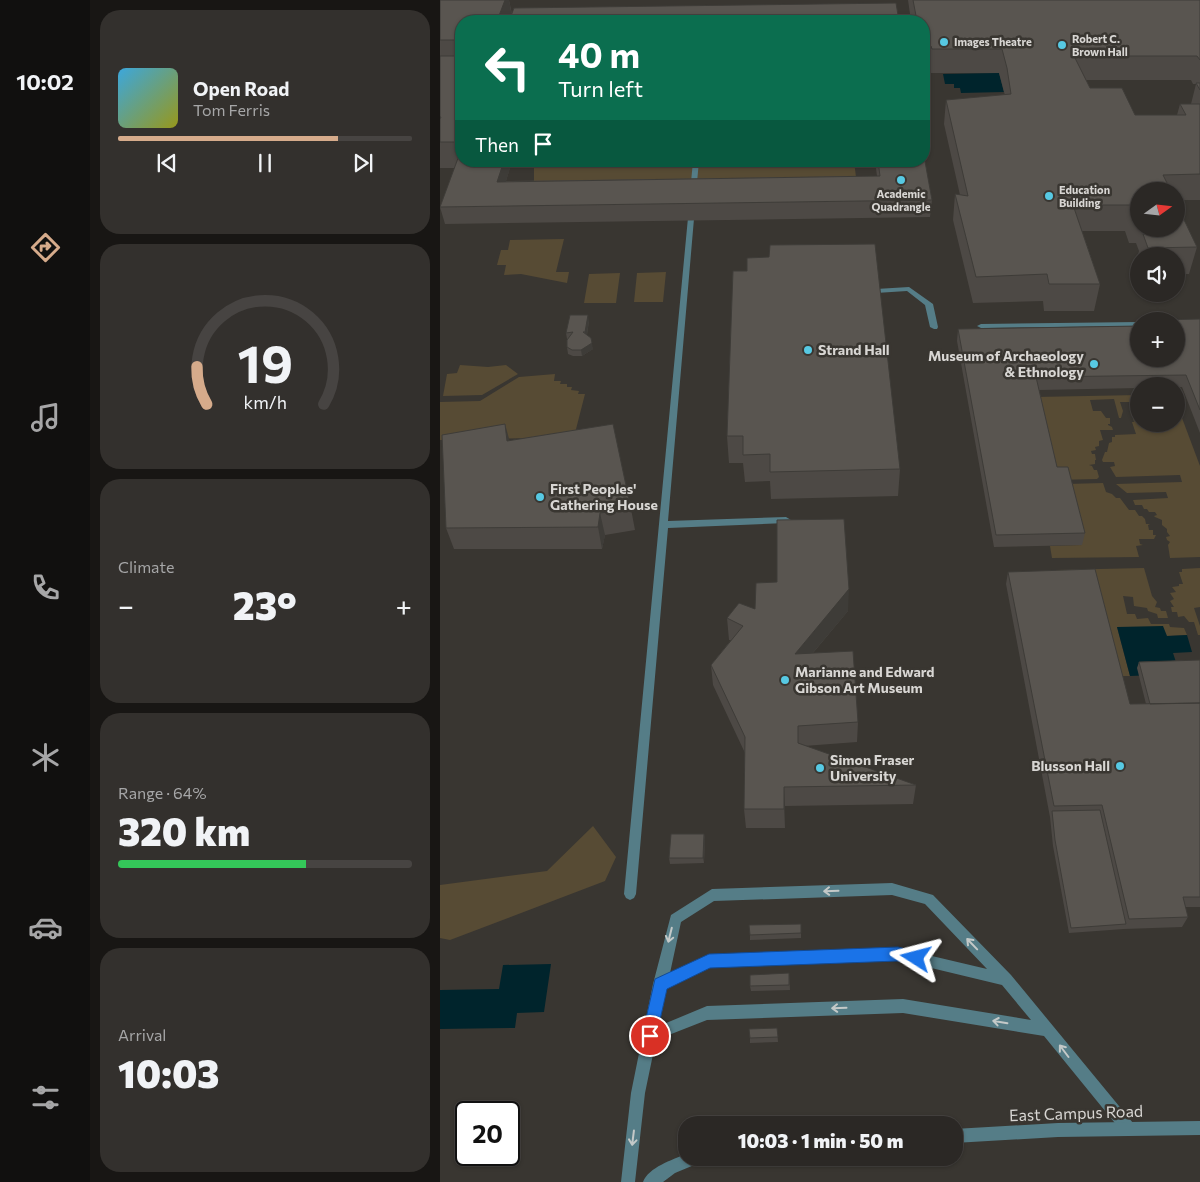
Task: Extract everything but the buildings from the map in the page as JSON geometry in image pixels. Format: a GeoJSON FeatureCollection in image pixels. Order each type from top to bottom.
{"type":"FeatureCollection","features":[{"type":"Feature","properties":{"kind":"street"},"geometry":{"type":"LineString","coordinates":[[630,894],[695,167]]}},
{"type":"Feature","properties":{"kind":"street"},"geometry":{"type":"LineString","coordinates":[[876,291],[909,290],[929,304],[934,327]]}},
{"type":"Feature","properties":{"kind":"street"},"geometry":{"type":"LineString","coordinates":[[981,326],[1130,324]]}},
{"type":"Feature","properties":{"kind":"street"},"geometry":{"type":"LineString","coordinates":[[663,525],[786,520]]}},
{"type":"Feature","properties":{"kind":"street"},"geometry":{"type":"LineString","coordinates":[[628,1182],[638,1093],[674,919],[712,895],[892,889],[929,899],[1006,980],[1128,1128]]}},
{"type":"Feature","properties":{"kind":"street"},"geometry":{"type":"LineString","coordinates":[[660,984],[709,961],[898,954],[1006,980]]}},
{"type":"Feature","properties":{"kind":"street"},"geometry":{"type":"LineString","coordinates":[[650,1036],[707,1013],[903,1006],[1048,1030]]}},
{"type":"Feature","properties":{"kind":"street","name":"East Campus Road"},"geometry":{"type":"LineString","coordinates":[[963,1136],[1128,1128],[1200,1128]]}},
{"type":"Feature","properties":{"kind":"street"},"geometry":{"type":"LineString","coordinates":[[650,1182],[678,1165]]}},
{"type":"Feature","properties":{"kind":"shaded area"},"geometry":{"type":"Polygon","coordinates":[[[534,167],[855,167],[857,185],[534,182],[534,167]]]}},
{"type":"Feature","properties":{"kind":"shaded area"},"geometry":{"type":"Polygon","coordinates":[[[564,239],[556,272],[569,272],[567,283],[521,274],[504,275],[506,265],[497,265],[501,250],[508,250],[510,240],[564,239]]]}},
{"type":"Feature","properties":{"kind":"shaded area"},"geometry":{"type":"Polygon","coordinates":[[[666,272],[663,302],[634,302],[637,273],[666,272]]]}},
{"type":"Feature","properties":{"kind":"shaded area"},"geometry":{"type":"Polygon","coordinates":[[[620,273],[616,303],[584,303],[589,274],[620,273]]]}},
{"type":"Feature","properties":{"kind":"shaded area"},"geometry":{"type":"Polygon","coordinates":[[[460,365],[488,367],[506,365],[518,374],[482,395],[443,396],[447,374],[457,373],[460,365]]]}},
{"type":"Feature","properties":{"kind":"shaded area"},"geometry":{"type":"Polygon","coordinates":[[[555,374],[554,381],[561,381],[560,384],[567,384],[567,387],[572,387],[571,390],[579,391],[578,394],[585,394],[574,437],[440,440],[440,402],[480,401],[519,377],[555,374]]]}},
{"type":"Feature","properties":{"kind":"shaded area"},"geometry":{"type":"Polygon","coordinates":[[[1130,395],[1130,402],[1120,402],[1123,411],[1121,418],[1119,418],[1114,399],[1090,400],[1093,411],[1101,411],[1106,418],[1110,418],[1110,424],[1108,425],[1113,430],[1100,430],[1103,440],[1099,441],[1099,446],[1095,447],[1096,450],[1091,451],[1092,454],[1095,454],[1096,460],[1095,464],[1089,465],[1094,470],[1097,470],[1099,477],[1097,479],[1054,480],[1035,397],[1130,395]]]}},
{"type":"Feature","properties":{"kind":"shaded area"},"geometry":{"type":"Polygon","coordinates":[[[1185,426],[1200,466],[1200,557],[1170,558],[1168,545],[1170,542],[1166,537],[1170,536],[1167,529],[1162,525],[1162,520],[1154,516],[1157,515],[1155,512],[1149,512],[1142,505],[1135,505],[1133,500],[1168,498],[1166,492],[1127,493],[1116,484],[1182,482],[1180,475],[1116,477],[1110,467],[1115,466],[1114,462],[1103,462],[1102,460],[1105,452],[1107,452],[1109,443],[1112,442],[1112,437],[1115,437],[1115,435],[1136,434],[1135,432],[1185,432],[1185,426]]]}},
{"type":"Feature","properties":{"kind":"shaded area"},"geometry":{"type":"Polygon","coordinates":[[[1103,483],[1106,492],[1116,498],[1120,498],[1129,510],[1135,510],[1139,516],[1145,519],[1146,524],[1150,524],[1148,525],[1149,530],[1153,530],[1153,535],[1156,535],[1154,539],[1139,539],[1140,544],[1143,545],[1136,546],[1139,557],[1052,558],[1050,546],[1082,545],[1067,484],[1103,483]]]}},
{"type":"Feature","properties":{"kind":"shaded area"},"geometry":{"type":"Polygon","coordinates":[[[1144,568],[1152,596],[1157,602],[1155,607],[1160,608],[1161,611],[1166,611],[1168,618],[1158,618],[1157,614],[1148,611],[1147,608],[1134,606],[1133,597],[1123,596],[1127,614],[1135,614],[1137,619],[1148,618],[1151,624],[1169,624],[1170,627],[1184,628],[1187,635],[1167,636],[1117,627],[1130,676],[1115,676],[1059,582],[1056,570],[1144,568]]]}},
{"type":"Feature","properties":{"kind":"shaded area"},"geometry":{"type":"Polygon","coordinates":[[[1200,568],[1200,607],[1194,608],[1200,626],[1200,635],[1198,635],[1194,622],[1189,622],[1184,616],[1178,617],[1177,612],[1172,612],[1171,607],[1174,607],[1170,601],[1174,599],[1170,593],[1176,592],[1172,587],[1183,584],[1179,572],[1182,572],[1182,569],[1200,568]]]}},
{"type":"Feature","properties":{"kind":"shaded area"},"geometry":{"type":"Polygon","coordinates":[[[593,826],[616,857],[605,881],[450,940],[440,938],[440,885],[547,871],[593,826]]]}},
{"type":"Feature","properties":{"kind":"water"},"geometry":{"type":"Polygon","coordinates":[[[999,73],[1004,92],[961,93],[960,88],[954,88],[954,84],[945,84],[943,74],[999,73]]]}},
{"type":"Feature","properties":{"kind":"water"},"geometry":{"type":"Polygon","coordinates":[[[1163,626],[1167,636],[1187,635],[1192,652],[1173,653],[1180,674],[1130,676],[1117,627],[1163,626]]]}},
{"type":"Feature","properties":{"kind":"water"},"geometry":{"type":"Polygon","coordinates":[[[551,964],[544,1012],[517,1013],[515,1028],[440,1029],[440,990],[499,989],[503,965],[551,964]]]}},
{"type":"Feature","properties":{"kind":"place","name":"Images Theatre"},"geometry":{"type":"Point","coordinates":[944,42]}},
{"type":"Feature","properties":{"kind":"place","name":"Robert C. Brown Hall"},"geometry":{"type":"Point","coordinates":[1062,45]}},
{"type":"Feature","properties":{"kind":"place","name":"Academic Quadrangle"},"geometry":{"type":"Point","coordinates":[901,180]}},
{"type":"Feature","properties":{"kind":"place","name":"Education Building"},"geometry":{"type":"Point","coordinates":[1049,196]}},
{"type":"Feature","properties":{"kind":"place","name":"Strand Hall"},"geometry":{"type":"Point","coordinates":[808,350]}},
{"type":"Feature","properties":{"kind":"place","name":"Museum of Archaeology & Ethnology"},"geometry":{"type":"Point","coordinates":[1094,364]}},
{"type":"Feature","properties":{"kind":"place","name":"First Peoples' Gathering House"},"geometry":{"type":"Point","coordinates":[540,497]}},
{"type":"Feature","properties":{"kind":"place","name":"Marianne and Edward Gibson Art Museum"},"geometry":{"type":"Point","coordinates":[785,680]}},
{"type":"Feature","properties":{"kind":"place","name":"Blusson Hall"},"geometry":{"type":"Point","coordinates":[1120,766]}},
{"type":"Feature","properties":{"kind":"place","name":"Simon Fraser University"},"geometry":{"type":"Point","coordinates":[820,768]}},
{"type":"Feature","properties":{"kind":"route"},"geometry":{"type":"LineString","coordinates":[[650,1036],[660,984],[709,961],[898,954],[916,958]]}}]}
